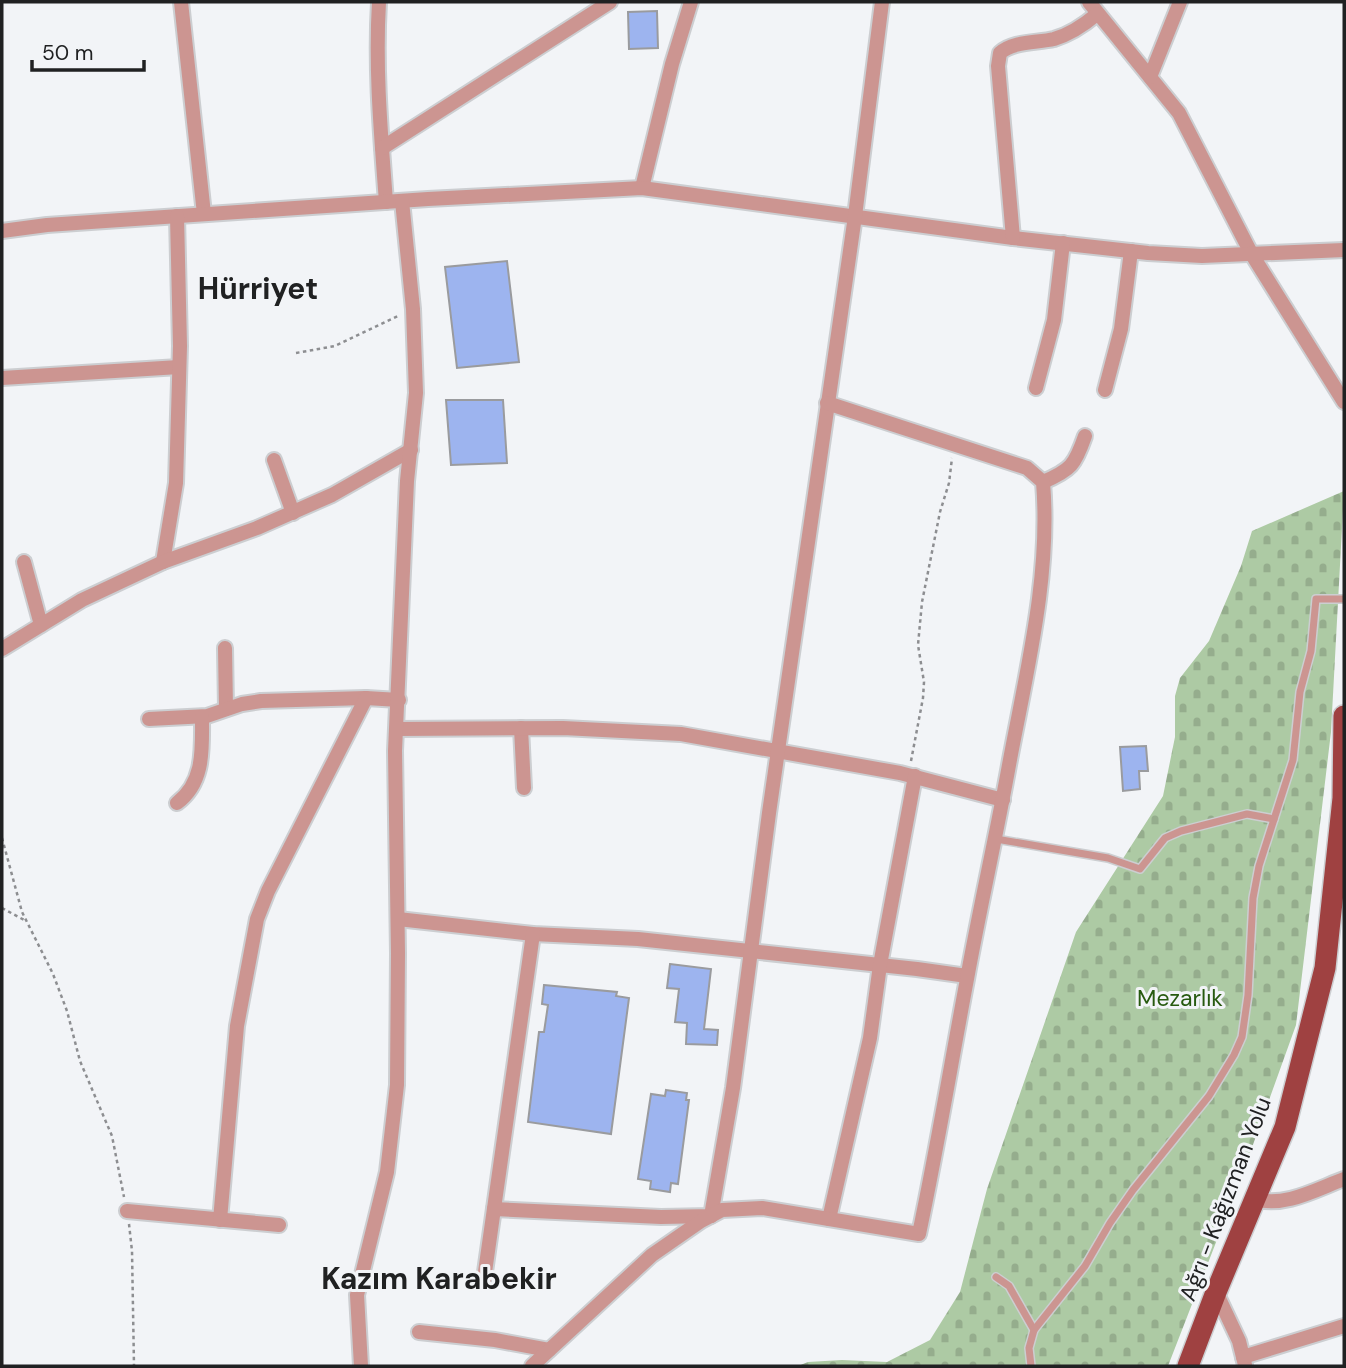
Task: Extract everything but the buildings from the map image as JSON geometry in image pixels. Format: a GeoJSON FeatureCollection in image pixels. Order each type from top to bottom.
{"type":"FeatureCollection","features":[{"type":"Feature","properties":{"kind":"main road","name":"Ağrı - Kağızman Yolu"},"geometry":{"type":"LineString","coordinates":[[1188,1366],[1285,1127],[1325,968],[1343,798],[1344,716]]}},
{"type":"Feature","properties":{"kind":"street"},"geometry":{"type":"LineString","coordinates":[[181,2],[204,214]]}},
{"type":"Feature","properties":{"kind":"street"},"geometry":{"type":"LineString","coordinates":[[379,2],[376,49],[386,202]]}},
{"type":"Feature","properties":{"kind":"street"},"geometry":{"type":"LineString","coordinates":[[382,148],[610,2]]}},
{"type":"Feature","properties":{"kind":"street"},"geometry":{"type":"LineString","coordinates":[[642,187],[672,64],[691,2]]}},
{"type":"Feature","properties":{"kind":"street"},"geometry":{"type":"LineString","coordinates":[[711,1216],[733,1088],[778,750],[855,216],[882,2]]}},
{"type":"Feature","properties":{"kind":"street"},"geometry":{"type":"LineString","coordinates":[[1150,77],[1180,2]]}},
{"type":"Feature","properties":{"kind":"street"},"geometry":{"type":"LineString","coordinates":[[1013,238],[998,66],[1000,52],[1009,46],[1073,32],[1093,8],[1186,126],[1251,253],[1344,402]]}},
{"type":"Feature","properties":{"kind":"street"},"geometry":{"type":"LineString","coordinates":[[2,231],[47,225],[204,214],[642,187],[1013,238],[1131,251],[1202,256],[1344,250]]}},
{"type":"Feature","properties":{"kind":"street"},"geometry":{"type":"LineString","coordinates":[[361,1366],[357,1295],[387,1172],[397,1085],[397,729],[407,481],[416,382],[413,309],[402,201]]}},
{"type":"Feature","properties":{"kind":"street"},"geometry":{"type":"LineString","coordinates":[[163,562],[176,483],[179,368],[177,216]]}},
{"type":"Feature","properties":{"kind":"street"},"geometry":{"type":"LineString","coordinates":[[1036,388],[1054,320],[1063,243]]}},
{"type":"Feature","properties":{"kind":"street"},"geometry":{"type":"LineString","coordinates":[[1105,390],[1121,329],[1131,251]]}},
{"type":"Feature","properties":{"kind":"street"},"geometry":{"type":"LineString","coordinates":[[2,378],[179,368]]}},
{"type":"Feature","properties":{"kind":"street"},"geometry":{"type":"LineString","coordinates":[[532,1366],[652,1255],[722,1210],[762,1208],[919,1234],[937,1150],[967,976],[996,839],[1038,602],[1045,506],[1043,482],[1027,468],[827,403]]}},
{"type":"Feature","properties":{"kind":"street"},"geometry":{"type":"LineString","coordinates":[[1043,482],[1066,472],[1078,456],[1085,436]]}},
{"type":"Feature","properties":{"kind":"street"},"geometry":{"type":"LineString","coordinates":[[2,649],[82,600],[163,562],[293,513],[332,495],[411,450]]}},
{"type":"Feature","properties":{"kind":"street"},"geometry":{"type":"LineString","coordinates":[[274,460],[293,513]]}},
{"type":"Feature","properties":{"kind":"street"},"geometry":{"type":"LineString","coordinates":[[24,562],[41,625]]}},
{"type":"Feature","properties":{"kind":"street"},"geometry":{"type":"LineString","coordinates":[[225,648],[226,709]]}},
{"type":"Feature","properties":{"kind":"street"},"geometry":{"type":"LineString","coordinates":[[149,719],[202,717],[261,701],[366,698],[398,700]]}},
{"type":"Feature","properties":{"kind":"street"},"geometry":{"type":"LineString","coordinates":[[220,1220],[237,1026],[257,919],[268,891],[366,698]]}},
{"type":"Feature","properties":{"kind":"street"},"geometry":{"type":"LineString","coordinates":[[177,803],[183,798],[201,767],[202,717]]}},
{"type":"Feature","properties":{"kind":"street"},"geometry":{"type":"LineString","coordinates":[[520,728],[524,788]]}},
{"type":"Feature","properties":{"kind":"street"},"geometry":{"type":"LineString","coordinates":[[397,729],[564,728],[681,734],[912,776],[1003,800]]}},
{"type":"Feature","properties":{"kind":"street"},"geometry":{"type":"LineString","coordinates":[[829,1219],[870,1038],[912,776]]}},
{"type":"Feature","properties":{"kind":"street"},"geometry":{"type":"LineString","coordinates":[[398,919],[533,934],[638,939],[751,950],[967,976]]}},
{"type":"Feature","properties":{"kind":"street"},"geometry":{"type":"LineString","coordinates":[[484,1279],[533,934]]}},
{"type":"Feature","properties":{"kind":"street"},"geometry":{"type":"LineString","coordinates":[[1255,1199],[1265,1202],[1283,1201],[1344,1179]]}},
{"type":"Feature","properties":{"kind":"street"},"geometry":{"type":"LineString","coordinates":[[494,1209],[661,1217],[711,1216]]}},
{"type":"Feature","properties":{"kind":"street"},"geometry":{"type":"LineString","coordinates":[[127,1211],[279,1225]]}},
{"type":"Feature","properties":{"kind":"street"},"geometry":{"type":"LineString","coordinates":[[1216,1292],[1239,1341],[1244,1362],[1344,1325]]}},
{"type":"Feature","properties":{"kind":"street"},"geometry":{"type":"LineString","coordinates":[[419,1332],[495,1340],[549,1350]]}},
{"type":"Feature","properties":{"kind":"lane"},"geometry":{"type":"LineString","coordinates":[[1031,1366],[1029,1348],[1034,1330],[1085,1266],[1133,1190],[1209,1096],[1242,1037],[1246,1019],[1253,898],[1259,866],[1293,760],[1300,692],[1311,651],[1316,599],[1344,599]]}},
{"type":"Feature","properties":{"kind":"lane"},"geometry":{"type":"LineString","coordinates":[[996,839],[1108,858],[1140,869],[1165,838],[1181,831],[1247,814],[1274,819]]}},
{"type":"Feature","properties":{"kind":"lane"},"geometry":{"type":"LineString","coordinates":[[996,1277],[1009,1286],[1034,1330]]}},
{"type":"Feature","properties":{"kind":"path"},"geometry":{"type":"LineString","coordinates":[[296,353],[335,346],[413,309]]}},
{"type":"Feature","properties":{"kind":"path"},"geometry":{"type":"LineString","coordinates":[[912,776],[924,682],[918,645],[920,613],[940,512],[949,483],[954,445]]}},
{"type":"Feature","properties":{"kind":"path"},"geometry":{"type":"LineString","coordinates":[[2,838],[17,898],[58,986],[80,1061],[112,1136],[132,1251],[134,1366]]}},
{"type":"Feature","properties":{"kind":"path"},"geometry":{"type":"LineString","coordinates":[[2,908],[29,923]]}},
{"type":"Feature","properties":{"kind":"green space","name":"Mezarlık"},"geometry":{"type":"Polygon","coordinates":[[[1344,491],[1331,732],[1296,1025],[1241,1178],[1168,1366],[798,1366],[808,1362],[842,1360],[887,1362],[930,1340],[960,1292],[987,1189],[1076,932],[1163,796],[1175,737],[1175,696],[1180,678],[1209,641],[1241,566],[1252,531],[1344,491]]]}},
{"type":"Feature","properties":{"kind":"district","name":"Hürriyet"},"geometry":{"type":"Point","coordinates":[258,288]}},
{"type":"Feature","properties":{"kind":"district","name":"Kazım Karabekir"},"geometry":{"type":"Point","coordinates":[439,1278]}}]}
